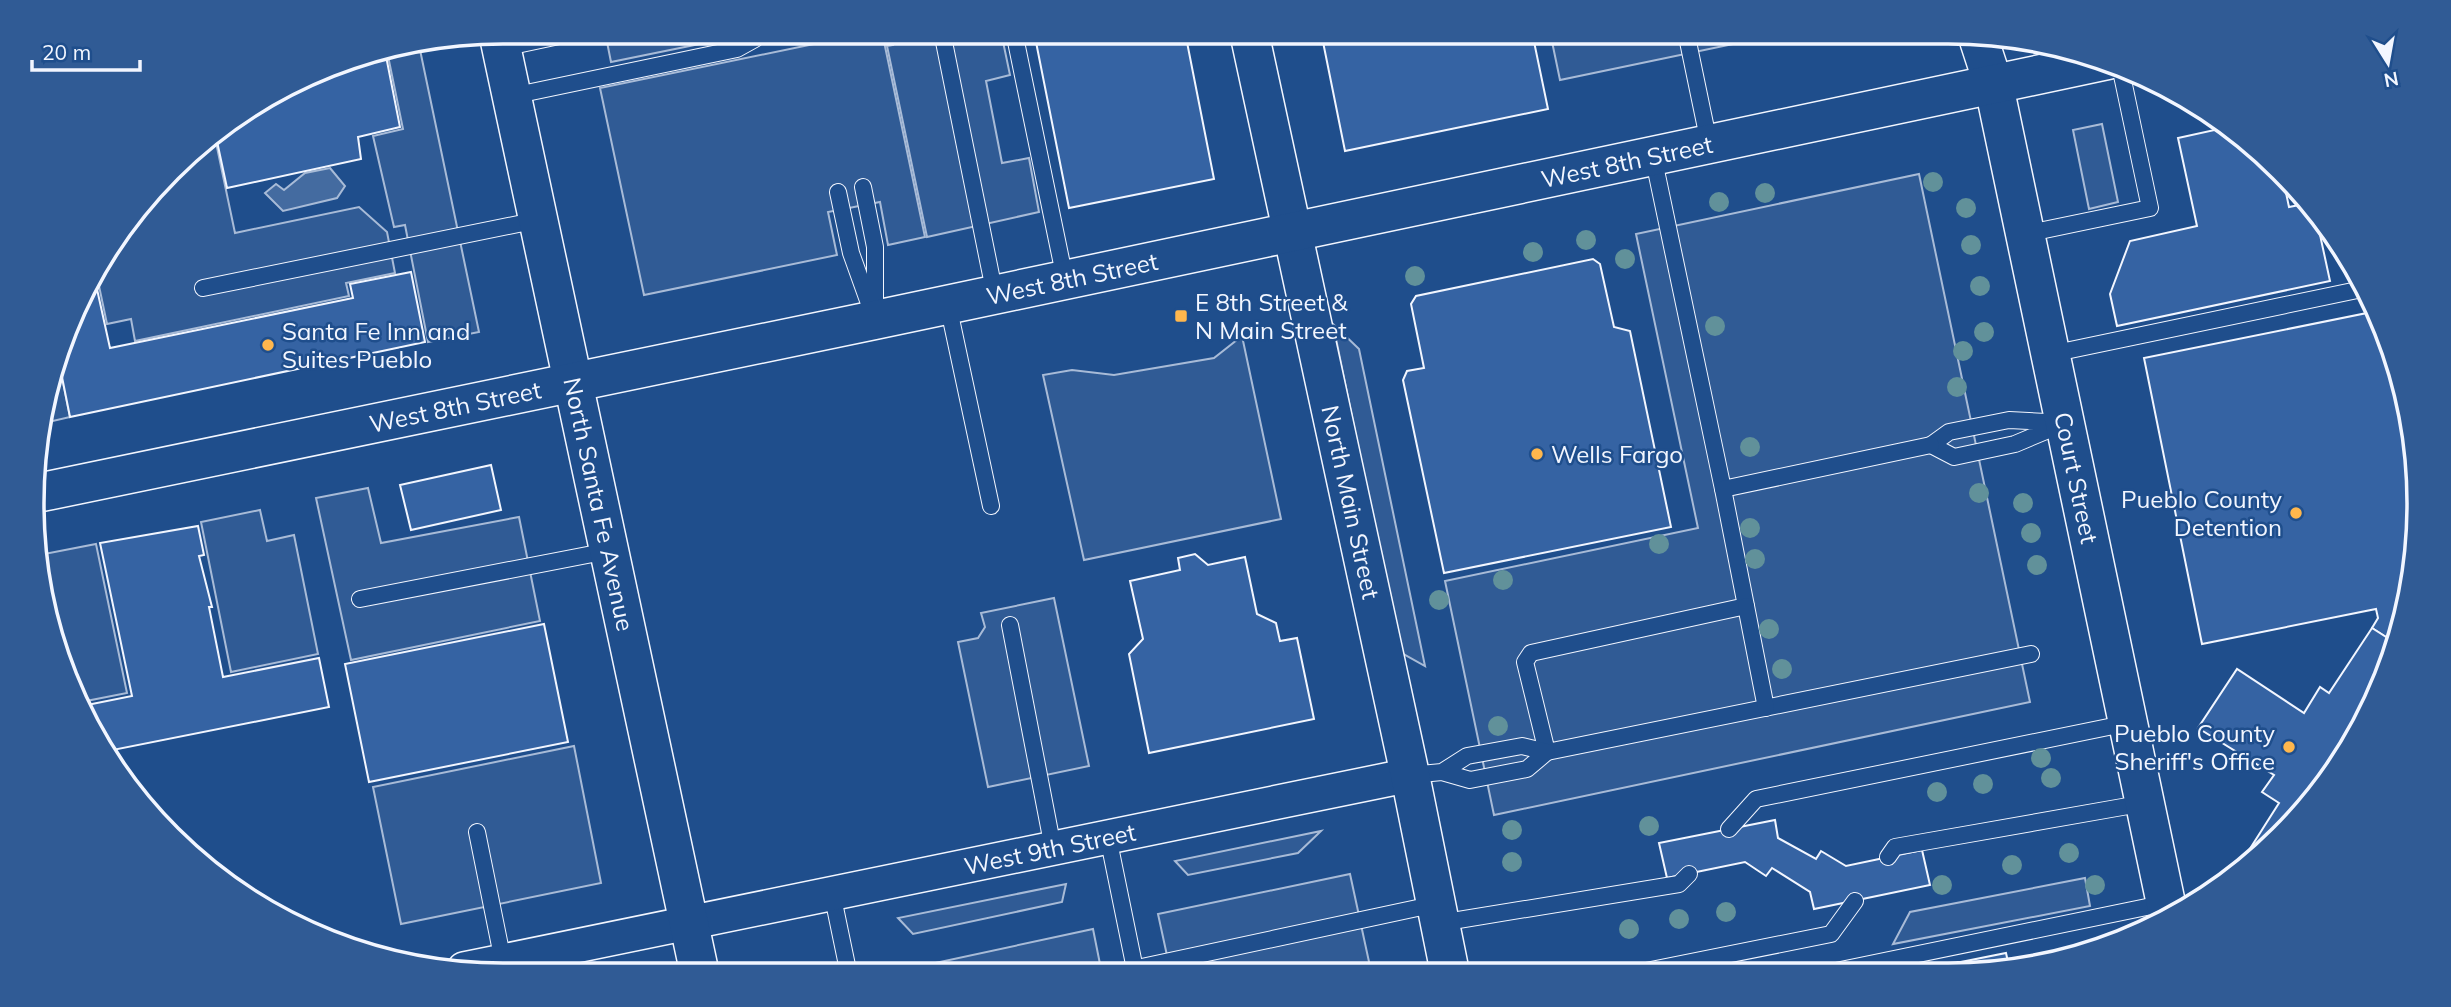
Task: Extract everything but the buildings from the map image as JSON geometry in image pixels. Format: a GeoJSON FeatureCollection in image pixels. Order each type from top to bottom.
{"type":"FeatureCollection","features":[{"type":"Feature","properties":{"kind":"street","name":"North Santa Fe Avenue"},"geometry":{"type":"LineString","coordinates":[[501,44],[698,963]]}},
{"type":"Feature","properties":{"kind":"street","name":"North Main Street"},"geometry":{"type":"LineString","coordinates":[[1252,44],[1294,232],[1426,774],[1438,913],[1448,963]]}},
{"type":"Feature","properties":{"kind":"street","name":"Court Street"},"geometry":{"type":"LineString","coordinates":[[1981,45],[1994,86],[2167,907]]}},
{"type":"Feature","properties":{"kind":"street","name":"West 8th Street"},"geometry":{"type":"LineString","coordinates":[[44,491],[948,305],[2086,65]]}},
{"type":"Feature","properties":{"kind":"street","name":"West 9th Street"},"geometry":{"type":"LineString","coordinates":[[495,963],[1108,836],[1426,774]]}},
{"type":"Feature","properties":{"kind":"lane"},"geometry":{"type":"LineString","coordinates":[[512,96],[692,60],[737,49],[746,44]]}},
{"type":"Feature","properties":{"kind":"lane"},"geometry":{"type":"LineString","coordinates":[[944,44],[995,295]]}},
{"type":"Feature","properties":{"kind":"lane"},"geometry":{"type":"LineString","coordinates":[[1016,44],[1065,280]]}},
{"type":"Feature","properties":{"kind":"lane"},"geometry":{"type":"LineString","coordinates":[[1688,44],[1709,143]]}},
{"type":"Feature","properties":{"kind":"lane"},"geometry":{"type":"LineString","coordinates":[[2025,234],[2150,208],[2123,79]]}},
{"type":"Feature","properties":{"kind":"lane"},"geometry":{"type":"LineString","coordinates":[[1653,155],[1766,708]]}},
{"type":"Feature","properties":{"kind":"lane"},"geometry":{"type":"LineString","coordinates":[[863,187],[874,247],[874,320]]}},
{"type":"Feature","properties":{"kind":"lane"},"geometry":{"type":"LineString","coordinates":[[838,192],[851,253],[874,320]]}},
{"type":"Feature","properties":{"kind":"lane"},"geometry":{"type":"LineString","coordinates":[[203,288],[538,220]]}},
{"type":"Feature","properties":{"kind":"lane"},"geometry":{"type":"LineString","coordinates":[[2050,354],[2355,290]]}},
{"type":"Feature","properties":{"kind":"lane"},"geometry":{"type":"LineString","coordinates":[[948,305],[992,506]]}},
{"type":"Feature","properties":{"kind":"lane"},"geometry":{"type":"LineString","coordinates":[[1723,489],[1931,445],[1949,432],[2009,420],[2066,424]]}},
{"type":"Feature","properties":{"kind":"lane"},"geometry":{"type":"LineString","coordinates":[[1931,445],[1954,457],[2015,444],[2066,424]]}},
{"type":"Feature","properties":{"kind":"lane"},"geometry":{"type":"LineString","coordinates":[[360,600],[608,551]]}},
{"type":"Feature","properties":{"kind":"lane"},"geometry":{"type":"LineString","coordinates":[[1547,752],[1525,662],[1531,653],[1746,607]]}},
{"type":"Feature","properties":{"kind":"lane"},"geometry":{"type":"LineString","coordinates":[[1010,625],[1053,848]]}},
{"type":"Feature","properties":{"kind":"lane"},"geometry":{"type":"LineString","coordinates":[[1426,774],[1467,756],[1522,746],[1547,752],[2031,654]]}},
{"type":"Feature","properties":{"kind":"lane"},"geometry":{"type":"LineString","coordinates":[[1729,829],[1756,799],[2128,723]]}},
{"type":"Feature","properties":{"kind":"lane"},"geometry":{"type":"LineString","coordinates":[[1426,774],[1470,780],[1482,778],[1527,769],[1547,752]]}},
{"type":"Feature","properties":{"kind":"lane"},"geometry":{"type":"LineString","coordinates":[[1888,857],[1895,847],[2145,803]]}},
{"type":"Feature","properties":{"kind":"lane"},"geometry":{"type":"LineString","coordinates":[[477,832],[503,961]]}},
{"type":"Feature","properties":{"kind":"lane"},"geometry":{"type":"LineString","coordinates":[[1108,836],[1133,963]]}},
{"type":"Feature","properties":{"kind":"lane"},"geometry":{"type":"LineString","coordinates":[[1177,963],[1438,913],[1679,884],[1689,874]]}},
{"type":"Feature","properties":{"kind":"lane"},"geometry":{"type":"LineString","coordinates":[[832,893],[847,963]]}},
{"type":"Feature","properties":{"kind":"lane"},"geometry":{"type":"LineString","coordinates":[[1686,963],[1831,934],[1855,901]]}},
{"type":"Feature","properties":{"kind":"lane"},"geometry":{"type":"LineString","coordinates":[[1881,963],[2156,913]]}},
{"type":"Feature","properties":{"kind":"shaded area"},"geometry":{"type":"Polygon","coordinates":[[[607,44],[700,44],[611,62],[607,44]]]}},
{"type":"Feature","properties":{"kind":"shaded area"},"geometry":{"type":"Polygon","coordinates":[[[814,44],[885,44],[925,237],[888,245],[880,202],[828,212],[837,255],[644,295],[600,88],[814,44]]]}},
{"type":"Feature","properties":{"kind":"shaded area"},"geometry":{"type":"Polygon","coordinates":[[[1004,44],[1010,75],[986,81],[1002,163],[1029,158],[1039,212],[927,237],[887,46],[1004,44]]]}},
{"type":"Feature","properties":{"kind":"shaded area"},"geometry":{"type":"Polygon","coordinates":[[[1552,44],[1733,44],[1560,80],[1552,44]]]}},
{"type":"Feature","properties":{"kind":"shaded area"},"geometry":{"type":"Polygon","coordinates":[[[420,52],[479,332],[428,342],[405,225],[394,227],[373,136],[403,129],[388,58],[420,52]]]}},
{"type":"Feature","properties":{"kind":"shaded area"},"geometry":{"type":"Polygon","coordinates":[[[2102,124],[2118,202],[2089,209],[2073,130],[2102,124]]]}},
{"type":"Feature","properties":{"kind":"shaded area"},"geometry":{"type":"Polygon","coordinates":[[[217,145],[235,233],[359,207],[387,232],[395,273],[346,283],[349,296],[135,341],[131,319],[107,324],[99,285],[105,274],[121,248],[158,200],[178,178],[217,145]]]}},
{"type":"Feature","properties":{"kind":"shaded area"},"geometry":{"type":"Polygon","coordinates":[[[330,168],[345,186],[337,198],[283,211],[265,193],[276,184],[284,190],[305,173],[330,168]]]}},
{"type":"Feature","properties":{"kind":"shaded area"},"geometry":{"type":"Polygon","coordinates":[[[1919,174],[2030,702],[1494,815],[1445,581],[1698,528],[1636,234],[1919,174]]]}},
{"type":"Feature","properties":{"kind":"shaded area"},"geometry":{"type":"Polygon","coordinates":[[[1333,324],[1359,349],[1425,666],[1400,652],[1333,324]]]}},
{"type":"Feature","properties":{"kind":"shaded area"},"geometry":{"type":"Polygon","coordinates":[[[1242,336],[1281,519],[1084,560],[1043,375],[1072,370],[1114,375],[1214,358],[1242,336]]]}},
{"type":"Feature","properties":{"kind":"shaded area"},"geometry":{"type":"Polygon","coordinates":[[[62,376],[70,417],[52,421],[62,376]]]}},
{"type":"Feature","properties":{"kind":"shaded area"},"geometry":{"type":"Polygon","coordinates":[[[368,488],[381,543],[519,517],[540,621],[351,660],[316,498],[368,488]]]}},
{"type":"Feature","properties":{"kind":"shaded area"},"geometry":{"type":"Polygon","coordinates":[[[260,510],[267,541],[294,535],[318,654],[231,672],[201,522],[260,510]]]}},
{"type":"Feature","properties":{"kind":"shaded area"},"geometry":{"type":"Polygon","coordinates":[[[96,544],[127,693],[88,701],[59,622],[47,553],[96,544]]]}},
{"type":"Feature","properties":{"kind":"shaded area"},"geometry":{"type":"Polygon","coordinates":[[[1054,598],[1089,766],[988,787],[958,642],[978,638],[985,627],[981,613],[1054,598]]]}},
{"type":"Feature","properties":{"kind":"shaded area"},"geometry":{"type":"Polygon","coordinates":[[[574,746],[601,883],[401,924],[373,787],[574,746]]]}},
{"type":"Feature","properties":{"kind":"shaded area"},"geometry":{"type":"Polygon","coordinates":[[[1321,831],[1298,853],[1188,875],[1175,861],[1321,831]]]}},
{"type":"Feature","properties":{"kind":"shaded area"},"geometry":{"type":"Polygon","coordinates":[[[1350,874],[1369,963],[1169,963],[1158,914],[1350,874]]]}},
{"type":"Feature","properties":{"kind":"shaded area"},"geometry":{"type":"Polygon","coordinates":[[[2085,878],[2090,906],[1893,944],[1910,912],[2085,878]]]}},
{"type":"Feature","properties":{"kind":"shaded area"},"geometry":{"type":"Polygon","coordinates":[[[1066,884],[1062,902],[913,934],[898,918],[1066,884]]]}},
{"type":"Feature","properties":{"kind":"shaded area"},"geometry":{"type":"Polygon","coordinates":[[[1093,929],[1100,963],[935,963],[1093,929]]]}},
{"type":"Feature","properties":{"kind":"place","name":"E 8th Street & N Main Street"},"geometry":{"type":"Point","coordinates":[1181,316]}},
{"type":"Feature","properties":{"kind":"place","name":"Santa Fe Inn and Suites Pueblo"},"geometry":{"type":"Point","coordinates":[268,345]}},
{"type":"Feature","properties":{"kind":"place","name":"Wells Fargo"},"geometry":{"type":"Point","coordinates":[1537,454]}},
{"type":"Feature","properties":{"kind":"place","name":"Pueblo County Detention"},"geometry":{"type":"Point","coordinates":[2296,513]}},
{"type":"Feature","properties":{"kind":"place","name":"Pueblo County Sheriff's Office"},"geometry":{"type":"Point","coordinates":[2289,747]}}]}
